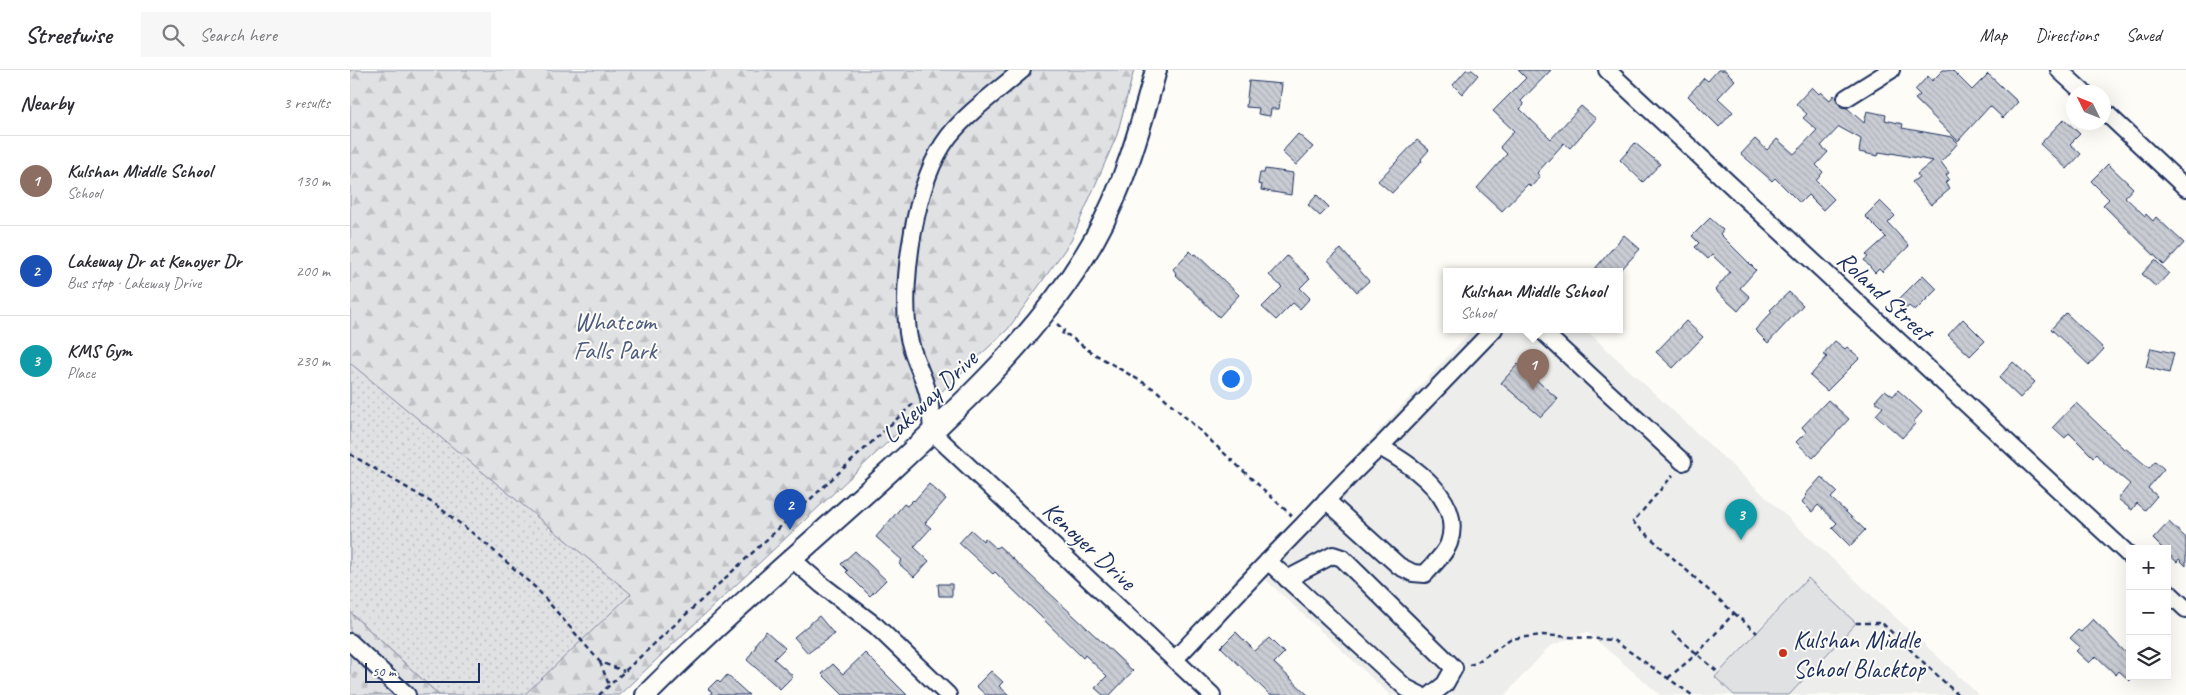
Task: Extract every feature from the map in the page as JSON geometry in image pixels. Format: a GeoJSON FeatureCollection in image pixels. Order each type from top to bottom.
{"type":"FeatureCollection","features":[{"type":"Feature","properties":{"kind":"main road","name":"Lakeway Drive"},"geometry":{"type":"LineString","coordinates":[[646,695],[932,432],[1022,341],[1045,312],[1094,242],[1112,205],[1139,135],[1156,70]]}},
{"type":"Feature","properties":{"kind":"street"},"geometry":{"type":"LineString","coordinates":[[932,432],[929,397],[908,335],[906,310],[908,268],[923,191],[932,166],[948,136],[1022,70]]}},
{"type":"Feature","properties":{"kind":"street","name":"Roland Street"},"geometry":{"type":"LineString","coordinates":[[1607,70],[2126,552]]}},
{"type":"Feature","properties":{"kind":"street"},"geometry":{"type":"LineString","coordinates":[[1846,98],[1891,70]]}},
{"type":"Feature","properties":{"kind":"street"},"geometry":{"type":"LineString","coordinates":[[2059,70],[2075,85]]}},
{"type":"Feature","properties":{"kind":"street"},"geometry":{"type":"LineString","coordinates":[[2111,118],[2186,188]]}},
{"type":"Feature","properties":{"kind":"street"},"geometry":{"type":"LineString","coordinates":[[1176,659],[1245,584],[1490,333]]}},
{"type":"Feature","properties":{"kind":"street"},"geometry":{"type":"LineString","coordinates":[[1544,333],[1683,462]]}},
{"type":"Feature","properties":{"kind":"street","name":"Kenoyer Drive"},"geometry":{"type":"LineString","coordinates":[[932,432],[1176,659],[1212,695]]}},
{"type":"Feature","properties":{"kind":"street"},"geometry":{"type":"LineString","coordinates":[[1326,500],[1399,566],[1413,573],[1425,574],[1449,544],[1451,528],[1449,510],[1441,496],[1415,471],[1380,447]]}},
{"type":"Feature","properties":{"kind":"street"},"geometry":{"type":"LineString","coordinates":[[1287,578],[1333,555],[1342,558],[1454,668],[1445,684],[1431,695]]}},
{"type":"Feature","properties":{"kind":"street"},"geometry":{"type":"LineString","coordinates":[[792,560],[876,626],[948,695]]}},
{"type":"Feature","properties":{"kind":"street"},"geometry":{"type":"LineString","coordinates":[[1268,561],[1406,688],[1420,695]]}},
{"type":"Feature","properties":{"kind":"street"},"geometry":{"type":"LineString","coordinates":[[2171,595],[2186,609]]}},
{"type":"Feature","properties":{"kind":"street"},"geometry":{"type":"LineString","coordinates":[[350,642],[407,695]]}},
{"type":"Feature","properties":{"kind":"path"},"geometry":{"type":"LineString","coordinates":[[1057,324],[1064,330],[1062,335],[1068,335],[1091,352],[1156,390],[1302,526]]}},
{"type":"Feature","properties":{"kind":"path"},"geometry":{"type":"LineString","coordinates":[[599,695],[914,403],[919,406]]}},
{"type":"Feature","properties":{"kind":"path"},"geometry":{"type":"LineString","coordinates":[[350,454],[436,505],[537,588],[600,662],[609,686]]}},
{"type":"Feature","properties":{"kind":"path"},"geometry":{"type":"LineString","coordinates":[[1683,462],[1633,522],[1757,633]]}},
{"type":"Feature","properties":{"kind":"path"},"geometry":{"type":"LineString","coordinates":[[1668,678],[1698,653],[1734,613]]}},
{"type":"Feature","properties":{"kind":"path"},"geometry":{"type":"LineString","coordinates":[[1856,623],[1882,623],[1958,695]]}},
{"type":"Feature","properties":{"kind":"path"},"geometry":{"type":"LineString","coordinates":[[1672,632],[1719,673]]}},
{"type":"Feature","properties":{"kind":"path"},"geometry":{"type":"LineString","coordinates":[[1454,668],[1476,663],[1510,639],[1542,635],[1613,640],[1692,695]]}},
{"type":"Feature","properties":{"kind":"path"},"geometry":{"type":"LineString","coordinates":[[600,662],[625,671]]}},
{"type":"Feature","properties":{"kind":"shaded area"},"geometry":{"type":"Polygon","coordinates":[[[1469,333],[1589,333],[1979,695],[1660,695],[1587,632],[1550,646],[1505,695],[1390,695],[1252,567],[1469,333]]]}},
{"type":"Feature","properties":{"kind":"green space","name":"Whatcom Falls Park"},"geometry":{"type":"Polygon","coordinates":[[[350,70],[1134,70],[1117,135],[1071,241],[1008,329],[619,695],[439,695],[350,612],[350,70]]]}},
{"type":"Feature","properties":{"kind":"green space"},"geometry":{"type":"Polygon","coordinates":[[[350,363],[631,594],[524,695],[439,695],[350,612],[350,363]]]}},
{"type":"Feature","properties":{"kind":"green space","name":"Kulshan Middle School Blacktop"},"geometry":{"type":"Polygon","coordinates":[[[1808,578],[1856,623],[1789,695],[1734,695],[1715,677],[1808,578]]]}},
{"type":"Feature","properties":{"kind":"green space"},"geometry":{"type":"Polygon","coordinates":[[[350,612],[439,695],[350,695],[350,612]]]}},
{"type":"Feature","properties":{"kind":"building"},"geometry":{"type":"Polygon","coordinates":[[[1466,70],[1472,70],[1478,75],[1462,94],[1453,85],[1466,70]]]}},
{"type":"Feature","properties":{"kind":"building"},"geometry":{"type":"Polygon","coordinates":[[[1518,70],[1551,70],[1521,101],[1524,105],[1520,109],[1551,139],[1581,106],[1596,119],[1570,148],[1564,143],[1537,173],[1540,177],[1531,187],[1528,184],[1502,211],[1477,188],[1507,154],[1500,147],[1514,131],[1493,111],[1526,78],[1518,70]]]}},
{"type":"Feature","properties":{"kind":"building"},"geometry":{"type":"Polygon","coordinates":[[[1718,70],[1725,70],[1735,80],[1718,98],[1733,112],[1719,127],[1688,96],[1704,78],[1708,81],[1718,70]]]}},
{"type":"Feature","properties":{"kind":"building"},"geometry":{"type":"Polygon","coordinates":[[[1943,70],[1952,70],[1972,90],[1988,74],[2018,102],[2003,118],[1990,106],[1958,141],[1915,99],[1920,95],[1915,90],[1928,76],[1932,81],[1943,70]]]}},
{"type":"Feature","properties":{"kind":"building"},"geometry":{"type":"Polygon","coordinates":[[[1249,81],[1282,84],[1279,109],[1271,109],[1270,116],[1258,114],[1259,108],[1246,107],[1249,81]]]}},
{"type":"Feature","properties":{"kind":"building"},"geometry":{"type":"Polygon","coordinates":[[[1812,87],[1819,94],[1821,92],[1830,100],[1834,95],[1841,107],[1847,108],[1864,123],[1867,111],[1886,115],[1885,120],[1903,124],[1902,128],[1952,137],[1958,143],[1941,162],[1949,173],[1946,175],[1949,179],[1945,183],[1950,189],[1931,205],[1912,182],[1919,177],[1917,174],[1933,161],[1891,153],[1879,152],[1878,156],[1859,152],[1861,139],[1839,127],[1821,146],[1828,152],[1816,165],[1823,172],[1816,181],[1834,199],[1823,210],[1808,195],[1800,203],[1775,178],[1772,181],[1741,154],[1755,139],[1767,150],[1777,139],[1794,154],[1817,130],[1803,118],[1807,114],[1796,104],[1812,87]]]}},
{"type":"Feature","properties":{"kind":"building"},"geometry":{"type":"Polygon","coordinates":[[[2064,119],[2066,121],[2066,130],[2076,130],[2080,134],[2070,144],[2081,154],[2067,169],[2040,144],[2064,119]]]}},
{"type":"Feature","properties":{"kind":"building"},"geometry":{"type":"Polygon","coordinates":[[[1298,134],[1313,147],[1296,165],[1282,152],[1298,134]]]}},
{"type":"Feature","properties":{"kind":"building"},"geometry":{"type":"Polygon","coordinates":[[[1417,140],[1429,150],[1421,159],[1422,161],[1392,193],[1378,181],[1417,140]]]}},
{"type":"Feature","properties":{"kind":"building"},"geometry":{"type":"Polygon","coordinates":[[[1635,143],[1660,164],[1643,182],[1620,160],[1635,143]]]}},
{"type":"Feature","properties":{"kind":"building"},"geometry":{"type":"Polygon","coordinates":[[[2108,164],[2133,188],[2125,197],[2145,216],[2146,214],[2153,221],[2156,217],[2184,243],[2164,265],[2103,205],[2109,199],[2091,181],[2108,164]]]}},
{"type":"Feature","properties":{"kind":"building"},"geometry":{"type":"Polygon","coordinates":[[[1265,169],[1293,173],[1291,195],[1261,190],[1262,185],[1258,184],[1260,173],[1264,173],[1265,169]]]}},
{"type":"Feature","properties":{"kind":"building"},"geometry":{"type":"Polygon","coordinates":[[[1317,195],[1329,207],[1320,216],[1308,205],[1317,195]]]}},
{"type":"Feature","properties":{"kind":"building"},"geometry":{"type":"Polygon","coordinates":[[[1880,201],[1895,216],[1888,223],[1909,246],[1882,272],[1879,269],[1875,273],[1864,260],[1868,257],[1866,255],[1886,237],[1865,216],[1880,201]]]}},
{"type":"Feature","properties":{"kind":"building"},"geometry":{"type":"Polygon","coordinates":[[[1710,218],[1723,230],[1720,234],[1756,270],[1740,288],[1750,297],[1738,311],[1715,290],[1730,272],[1712,255],[1708,259],[1695,247],[1699,243],[1692,236],[1710,218]]]}},
{"type":"Feature","properties":{"kind":"building"},"geometry":{"type":"Polygon","coordinates":[[[1624,235],[1640,249],[1623,268],[1596,268],[1624,235]]]}},
{"type":"Feature","properties":{"kind":"building"},"geometry":{"type":"Polygon","coordinates":[[[1341,249],[1369,281],[1357,292],[1328,260],[1341,249]]]}},
{"type":"Feature","properties":{"kind":"building"},"geometry":{"type":"Polygon","coordinates":[[[1190,251],[1194,255],[1196,254],[1239,295],[1219,317],[1175,274],[1173,269],[1190,251]]]}},
{"type":"Feature","properties":{"kind":"building"},"geometry":{"type":"Polygon","coordinates":[[[1287,256],[1310,278],[1300,288],[1310,298],[1300,309],[1293,303],[1276,320],[1262,307],[1282,287],[1269,275],[1287,256]]]}},
{"type":"Feature","properties":{"kind":"building"},"geometry":{"type":"Polygon","coordinates":[[[2155,260],[2169,273],[2156,287],[2142,274],[2155,260]]]}},
{"type":"Feature","properties":{"kind":"building"},"geometry":{"type":"Polygon","coordinates":[[[1923,275],[1937,289],[1915,311],[1909,306],[1906,309],[1898,300],[1923,275]]]}},
{"type":"Feature","properties":{"kind":"building"},"geometry":{"type":"Polygon","coordinates":[[[1789,292],[1803,305],[1768,343],[1755,330],[1772,312],[1770,310],[1789,292]]]}},
{"type":"Feature","properties":{"kind":"building"},"geometry":{"type":"Polygon","coordinates":[[[2066,313],[2104,349],[2089,365],[2051,329],[2066,313]]]}},
{"type":"Feature","properties":{"kind":"building"},"geometry":{"type":"Polygon","coordinates":[[[1963,319],[1985,341],[1970,356],[1948,335],[1963,319]]]}},
{"type":"Feature","properties":{"kind":"building"},"geometry":{"type":"Polygon","coordinates":[[[1686,321],[1703,337],[1673,368],[1656,352],[1686,321]]]}},
{"type":"Feature","properties":{"kind":"building"},"geometry":{"type":"Polygon","coordinates":[[[1835,341],[1845,349],[1847,347],[1860,358],[1827,391],[1810,376],[1827,357],[1823,354],[1835,341]]]}},
{"type":"Feature","properties":{"kind":"building"},"geometry":{"type":"Polygon","coordinates":[[[2151,348],[2174,353],[2169,373],[2146,367],[2151,348]]]}},
{"type":"Feature","properties":{"kind":"building"},"geometry":{"type":"Polygon","coordinates":[[[2013,362],[2035,382],[2020,398],[1999,378],[2013,362]]]}},
{"type":"Feature","properties":{"kind":"building"},"geometry":{"type":"Polygon","coordinates":[[[1518,364],[1558,399],[1541,417],[1501,383],[1518,364]]]}},
{"type":"Feature","properties":{"kind":"building"},"geometry":{"type":"Polygon","coordinates":[[[1885,390],[1893,396],[1898,390],[1922,412],[1914,421],[1916,423],[1902,438],[1876,415],[1883,407],[1875,401],[1885,390]]]}},
{"type":"Feature","properties":{"kind":"building"},"geometry":{"type":"Polygon","coordinates":[[[1828,400],[1849,419],[1813,458],[1796,442],[1806,432],[1802,427],[1828,400]]]}},
{"type":"Feature","properties":{"kind":"building"},"geometry":{"type":"Polygon","coordinates":[[[2076,403],[2124,449],[2149,468],[2155,461],[2164,469],[2148,488],[2157,496],[2145,510],[2137,503],[2132,510],[2118,499],[2130,484],[2096,454],[2093,457],[2069,433],[2065,438],[2053,427],[2076,403]]]}},
{"type":"Feature","properties":{"kind":"building"},"geometry":{"type":"Polygon","coordinates":[[[1821,477],[1837,492],[1831,498],[1865,530],[1850,546],[1832,528],[1837,523],[1818,505],[1812,512],[1802,502],[1806,494],[1821,477]]]}},
{"type":"Feature","properties":{"kind":"building"},"geometry":{"type":"Polygon","coordinates":[[[929,484],[946,499],[925,523],[931,528],[914,547],[929,561],[914,577],[899,564],[902,560],[876,537],[904,504],[907,506],[914,501],[929,484]]]}},
{"type":"Feature","properties":{"kind":"building"},"geometry":{"type":"Polygon","coordinates":[[[2169,522],[2186,538],[2186,566],[2179,559],[2177,562],[2171,557],[2171,545],[2159,545],[2153,539],[2169,522]]]}},
{"type":"Feature","properties":{"kind":"building"},"geometry":{"type":"Polygon","coordinates":[[[971,530],[983,541],[985,538],[996,548],[999,546],[1133,671],[1110,695],[1103,695],[1095,688],[1107,676],[1085,655],[1083,658],[995,572],[993,574],[959,543],[971,530]]]}},
{"type":"Feature","properties":{"kind":"building"},"geometry":{"type":"Polygon","coordinates":[[[855,551],[886,580],[870,596],[846,572],[848,571],[841,564],[855,551]]]}},
{"type":"Feature","properties":{"kind":"building"},"geometry":{"type":"Polygon","coordinates":[[[938,584],[952,584],[952,596],[939,596],[938,584]]]}},
{"type":"Feature","properties":{"kind":"building"},"geometry":{"type":"Polygon","coordinates":[[[819,616],[834,634],[808,653],[794,637],[819,616]]]}},
{"type":"Feature","properties":{"kind":"building"},"geometry":{"type":"Polygon","coordinates":[[[2093,619],[2126,653],[2126,677],[2119,671],[2116,675],[2096,656],[2089,663],[2076,651],[2080,647],[2070,638],[2078,630],[2081,632],[2093,619]]]}},
{"type":"Feature","properties":{"kind":"building"},"geometry":{"type":"Polygon","coordinates":[[[766,631],[785,648],[774,659],[793,676],[780,689],[747,660],[756,646],[755,644],[766,631]]]}},
{"type":"Feature","properties":{"kind":"building"},"geometry":{"type":"Polygon","coordinates":[[[1236,632],[1255,651],[1269,638],[1284,653],[1274,663],[1308,695],[1270,695],[1221,647],[1236,632]]]}},
{"type":"Feature","properties":{"kind":"building"},"geometry":{"type":"Polygon","coordinates":[[[865,653],[907,695],[843,695],[822,674],[833,664],[843,674],[865,653]]]}},
{"type":"Feature","properties":{"kind":"building"},"geometry":{"type":"Polygon","coordinates":[[[991,671],[1003,682],[999,686],[1009,695],[986,695],[976,686],[991,671]]]}},
{"type":"Feature","properties":{"kind":"building"},"geometry":{"type":"Polygon","coordinates":[[[727,675],[749,695],[710,695],[712,692],[708,689],[717,680],[720,683],[727,675]]]}},
{"type":"Feature","properties":{"kind":"place","name":"Kulshan Middle School"},"geometry":{"type":"Point","coordinates":[1533,390]}},
{"type":"Feature","properties":{"kind":"place","name":"Lakeway Dr at Kenoyer Dr"},"geometry":{"type":"Point","coordinates":[790,530]}},
{"type":"Feature","properties":{"kind":"place","name":"KMS Gym"},"geometry":{"type":"Point","coordinates":[1741,540]}},
{"type":"Feature","properties":{"kind":"place","name":"Kulshan Middle School Blacktop"},"geometry":{"type":"Point","coordinates":[1783,653]}}]}
